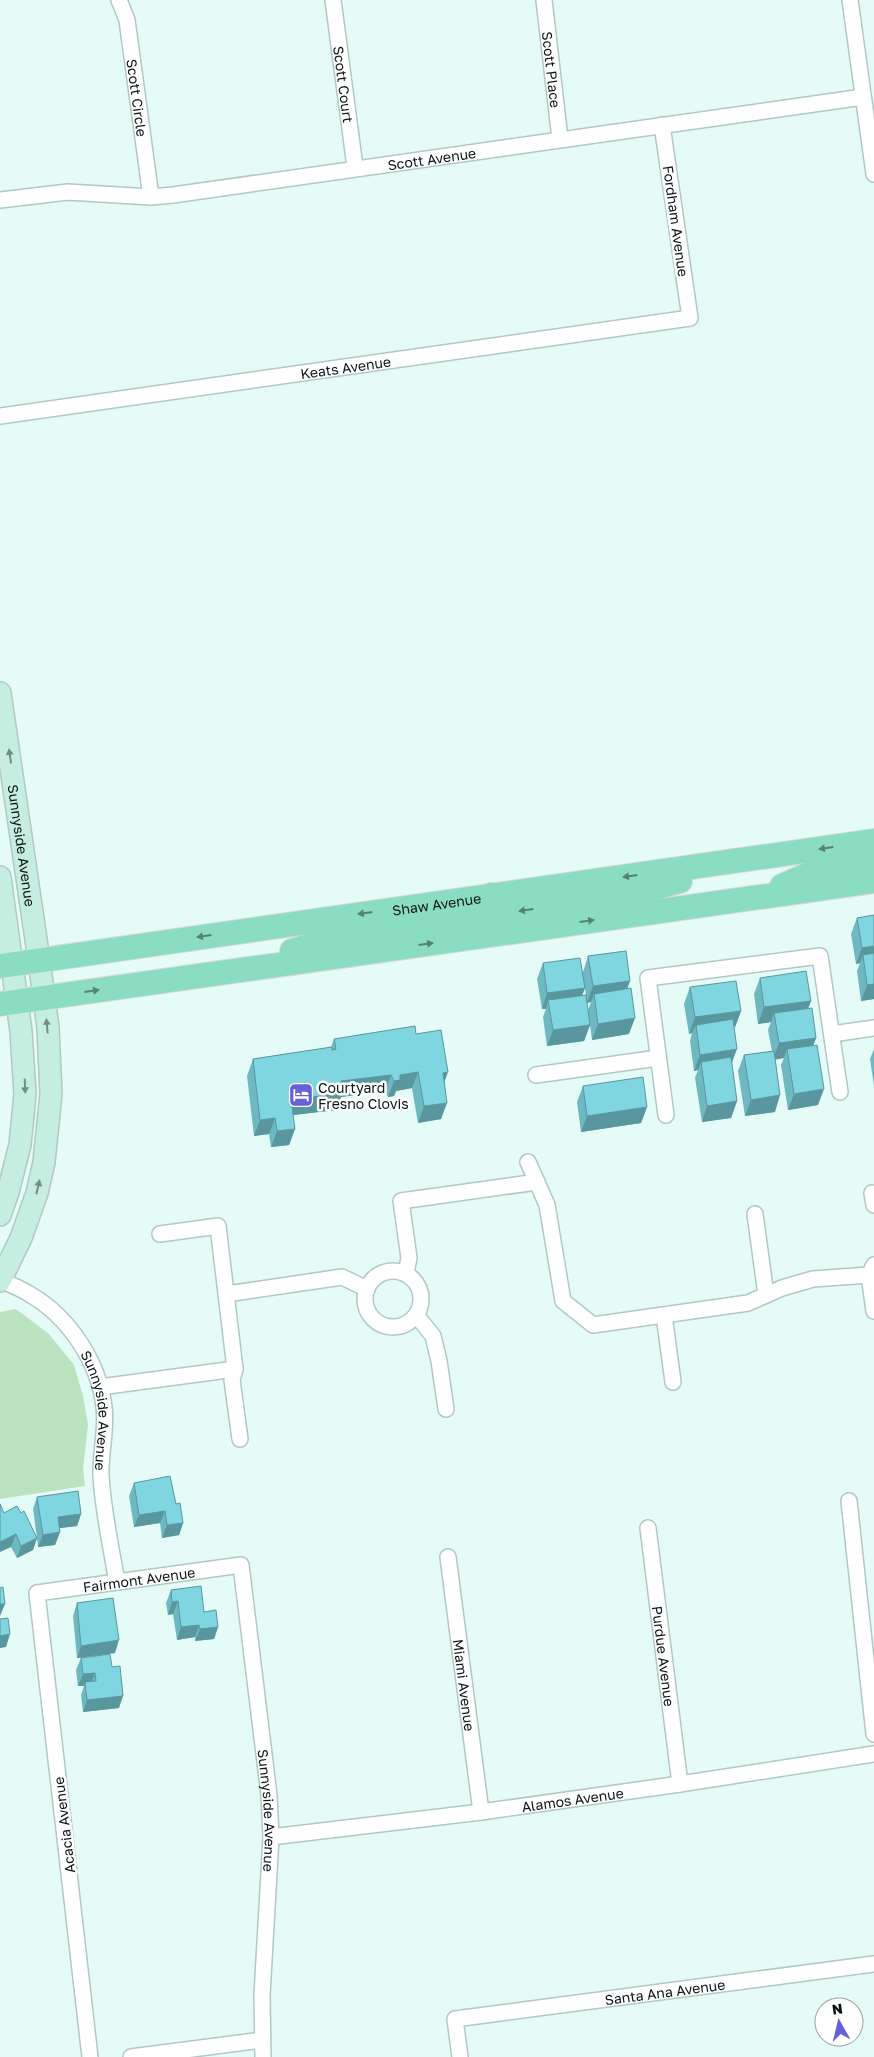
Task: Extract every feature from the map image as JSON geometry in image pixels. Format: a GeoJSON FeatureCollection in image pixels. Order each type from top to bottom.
{"type":"FeatureCollection","features":[{"type":"Feature","properties":{"kind":"main road","name":"Sunnyside Avenue"},"geometry":{"type":"LineString","coordinates":[[0,693],[44,998],[51,1094],[44,1162],[37,1193],[21,1238],[0,1280]]}},
{"type":"Feature","properties":{"kind":"main road","name":"Shaw Avenue"},"geometry":{"type":"LineString","coordinates":[[6,965],[874,841]]}},
{"type":"Feature","properties":{"kind":"main road"},"geometry":{"type":"LineString","coordinates":[[482,936],[493,919],[504,913],[630,895],[760,858]]}},
{"type":"Feature","properties":{"kind":"main road"},"geometry":{"type":"LineString","coordinates":[[755,898],[816,871],[874,862]]}},
{"type":"Feature","properties":{"kind":"main road","name":"Sunnyside Avenue"},"geometry":{"type":"LineString","coordinates":[[0,877],[9,1003],[24,1065],[24,1120]]}},
{"type":"Feature","properties":{"kind":"main road"},"geometry":{"type":"LineString","coordinates":[[9,1003],[874,881]]}},
{"type":"Feature","properties":{"kind":"main road"},"geometry":{"type":"LineString","coordinates":[[224,972],[334,938],[474,918],[484,912],[491,895]]}},
{"type":"Feature","properties":{"kind":"main road"},"geometry":{"type":"LineString","coordinates":[[0,1215],[15,1166],[24,1120]]}},
{"type":"Feature","properties":{"kind":"main road"},"geometry":{"type":"LineString","coordinates":[[0,1249],[17,1209],[25,1179],[24,1120]]}},
{"type":"Feature","properties":{"kind":"street","name":"Scott Circle"},"geometry":{"type":"LineString","coordinates":[[119,0],[127,20],[152,197]]}},
{"type":"Feature","properties":{"kind":"street","name":"Scott Court"},"geometry":{"type":"LineString","coordinates":[[333,0],[355,168]]}},
{"type":"Feature","properties":{"kind":"street","name":"Scott Place"},"geometry":{"type":"LineString","coordinates":[[544,0],[560,139]]}},
{"type":"Feature","properties":{"kind":"street"},"geometry":{"type":"LineString","coordinates":[[850,0],[874,174]]}},
{"type":"Feature","properties":{"kind":"street","name":"Scott Avenue"},"geometry":{"type":"LineString","coordinates":[[0,200],[68,192],[152,197],[863,96]]}},
{"type":"Feature","properties":{"kind":"street","name":"Fordham Avenue"},"geometry":{"type":"LineString","coordinates":[[662,125],[690,318]]}},
{"type":"Feature","properties":{"kind":"street","name":"Keats Avenue"},"geometry":{"type":"LineString","coordinates":[[0,416],[690,318]]}},
{"type":"Feature","properties":{"kind":"street"},"geometry":{"type":"LineString","coordinates":[[666,1115],[648,978],[820,956],[840,1092]]}},
{"type":"Feature","properties":{"kind":"street"},"geometry":{"type":"LineString","coordinates":[[832,1034],[874,1028]]}},
{"type":"Feature","properties":{"kind":"street"},"geometry":{"type":"LineString","coordinates":[[536,1075],[658,1058]]}},
{"type":"Feature","properties":{"kind":"street"},"geometry":{"type":"LineString","coordinates":[[528,1162],[547,1205],[563,1301],[593,1325],[748,1303],[782,1288],[813,1279],[872,1272],[874,1311]]}},
{"type":"Feature","properties":{"kind":"street"},"geometry":{"type":"LineString","coordinates":[[406,1273],[409,1258],[401,1201],[537,1182]]}},
{"type":"Feature","properties":{"kind":"street"},"geometry":{"type":"LineString","coordinates":[[755,1214],[766,1295]]}},
{"type":"Feature","properties":{"kind":"street"},"geometry":{"type":"LineString","coordinates":[[160,1234],[218,1226],[235,1369],[232,1380],[240,1438]]}},
{"type":"Feature","properties":{"kind":"street"},"geometry":{"type":"LineString","coordinates":[[386,1271],[406,1273],[414,1279],[420,1288],[422,1297],[421,1307],[417,1316],[410,1323],[400,1327],[390,1328],[381,1325],[374,1320],[365,1306],[367,1289],[377,1276],[386,1271]]}},
{"type":"Feature","properties":{"kind":"street"},"geometry":{"type":"LineString","coordinates":[[227,1294],[342,1277],[367,1289]]}},
{"type":"Feature","properties":{"kind":"street","name":"Sunnyside Avenue"},"geometry":{"type":"LineString","coordinates":[[0,1280],[32,1296],[58,1315],[76,1336],[90,1359],[100,1387],[105,1414],[101,1473],[103,1501],[117,1582]]}},
{"type":"Feature","properties":{"kind":"street"},"geometry":{"type":"LineString","coordinates":[[664,1315],[673,1382]]}},
{"type":"Feature","properties":{"kind":"street"},"geometry":{"type":"LineString","coordinates":[[417,1316],[433,1336],[439,1361],[446,1409]]}},
{"type":"Feature","properties":{"kind":"street"},"geometry":{"type":"LineString","coordinates":[[100,1387],[235,1369]]}},
{"type":"Feature","properties":{"kind":"street"},"geometry":{"type":"LineString","coordinates":[[849,1501],[874,1734]]}},
{"type":"Feature","properties":{"kind":"street","name":"Purdue Avenue"},"geometry":{"type":"LineString","coordinates":[[648,1528],[680,1784]]}},
{"type":"Feature","properties":{"kind":"street","name":"Miami Avenue"},"geometry":{"type":"LineString","coordinates":[[448,1557],[481,1812]]}},
{"type":"Feature","properties":{"kind":"street","name":"Sunnyside Avenue"},"geometry":{"type":"LineString","coordinates":[[241,1565],[269,1795],[271,1837],[262,1995],[263,2057]]}},
{"type":"Feature","properties":{"kind":"street","name":"Fairmont Avenue"},"geometry":{"type":"LineString","coordinates":[[37,1593],[241,1565]]}},
{"type":"Feature","properties":{"kind":"street","name":"Acacia Avenue"},"geometry":{"type":"LineString","coordinates":[[37,1593],[90,2057]]}},
{"type":"Feature","properties":{"kind":"street","name":"Alamos Avenue"},"geometry":{"type":"LineString","coordinates":[[271,1837],[481,1812],[874,1754]]}},
{"type":"Feature","properties":{"kind":"street","name":"Santa Ana Avenue"},"geometry":{"type":"LineString","coordinates":[[460,2057],[455,2019],[874,1964]]}},
{"type":"Feature","properties":{"kind":"street"},"geometry":{"type":"LineString","coordinates":[[131,2057],[262,2040]]}},
{"type":"Feature","properties":{"kind":"green space"},"geometry":{"type":"Polygon","coordinates":[[[16,1309],[49,1334],[74,1365],[83,1396],[88,1425],[83,1469],[85,1486],[0,1499],[0,1312],[16,1309]]]}},
{"type":"Feature","properties":{"kind":"building"},"geometry":{"type":"Polygon","coordinates":[[[874,915],[874,946],[862,948],[857,918],[874,915]]]}},
{"type":"Feature","properties":{"kind":"building"},"geometry":{"type":"Polygon","coordinates":[[[626,951],[630,981],[593,986],[588,956],[626,951]]]}},
{"type":"Feature","properties":{"kind":"building"},"geometry":{"type":"Polygon","coordinates":[[[874,953],[874,984],[867,985],[863,955],[874,953]]]}},
{"type":"Feature","properties":{"kind":"building"},"geometry":{"type":"Polygon","coordinates":[[[580,958],[585,988],[547,993],[543,963],[580,958]]]}},
{"type":"Feature","properties":{"kind":"building"},"geometry":{"type":"Polygon","coordinates":[[[806,971],[811,1001],[764,1007],[760,978],[806,971]]]}},
{"type":"Feature","properties":{"kind":"building"},"geometry":{"type":"Polygon","coordinates":[[[736,981],[741,1011],[695,1017],[690,987],[736,981]]]}},
{"type":"Feature","properties":{"kind":"building"},"geometry":{"type":"Polygon","coordinates":[[[631,988],[635,1018],[598,1024],[594,994],[631,988]]]}},
{"type":"Feature","properties":{"kind":"building"},"geometry":{"type":"Polygon","coordinates":[[[586,995],[590,1025],[553,1030],[548,1000],[586,995]]]}},
{"type":"Feature","properties":{"kind":"building"},"geometry":{"type":"Polygon","coordinates":[[[812,1008],[816,1038],[779,1043],[774,1013],[812,1008]]]}},
{"type":"Feature","properties":{"kind":"building"},"geometry":{"type":"Polygon","coordinates":[[[733,1019],[737,1049],[700,1055],[696,1025],[733,1019]]]}},
{"type":"Feature","properties":{"kind":"building","name":"Courtyard Fresno Clovis"},"geometry":{"type":"Polygon","coordinates":[[[415,1026],[416,1034],[441,1030],[448,1072],[443,1073],[447,1103],[424,1106],[418,1072],[400,1075],[400,1080],[394,1081],[391,1075],[341,1081],[342,1093],[291,1100],[295,1129],[277,1131],[275,1118],[260,1120],[253,1059],[332,1047],[332,1050],[336,1049],[334,1039],[415,1026]]]}},
{"type":"Feature","properties":{"kind":"building"},"geometry":{"type":"Polygon","coordinates":[[[817,1045],[824,1089],[794,1094],[787,1049],[817,1045]]]}},
{"type":"Feature","properties":{"kind":"building"},"geometry":{"type":"Polygon","coordinates":[[[774,1051],[780,1095],[751,1100],[744,1055],[774,1051]]]}},
{"type":"Feature","properties":{"kind":"building"},"geometry":{"type":"Polygon","coordinates":[[[731,1057],[737,1101],[707,1106],[701,1062],[731,1057]]]}},
{"type":"Feature","properties":{"kind":"building"},"geometry":{"type":"Polygon","coordinates":[[[643,1077],[647,1107],[587,1116],[583,1086],[643,1077]]]}},
{"type":"Feature","properties":{"kind":"building"},"geometry":{"type":"Polygon","coordinates":[[[170,1476],[176,1504],[180,1503],[183,1523],[167,1525],[165,1511],[139,1515],[134,1483],[170,1476]]]}},
{"type":"Feature","properties":{"kind":"building"},"geometry":{"type":"Polygon","coordinates":[[[78,1491],[81,1514],[58,1517],[60,1532],[43,1535],[37,1497],[78,1491]]]}},
{"type":"Feature","properties":{"kind":"building"},"geometry":{"type":"Polygon","coordinates":[[[0,1504],[4,1513],[17,1506],[21,1513],[24,1511],[37,1538],[21,1546],[16,1534],[0,1542],[0,1504]]]}},
{"type":"Feature","properties":{"kind":"building"},"geometry":{"type":"Polygon","coordinates":[[[201,1586],[204,1612],[216,1610],[218,1627],[200,1629],[199,1625],[181,1627],[178,1601],[172,1602],[171,1590],[201,1586]]]}},
{"type":"Feature","properties":{"kind":"building"},"geometry":{"type":"Polygon","coordinates":[[[3,1587],[5,1604],[0,1604],[0,1588],[3,1587]]]}},
{"type":"Feature","properties":{"kind":"building"},"geometry":{"type":"Polygon","coordinates":[[[113,1598],[119,1640],[81,1646],[77,1603],[113,1598]]]}},
{"type":"Feature","properties":{"kind":"building"},"geometry":{"type":"Polygon","coordinates":[[[8,1618],[10,1634],[0,1636],[0,1619],[8,1618]]]}},
{"type":"Feature","properties":{"kind":"building"},"geometry":{"type":"Polygon","coordinates":[[[110,1654],[112,1667],[120,1666],[123,1696],[87,1700],[85,1682],[96,1681],[95,1673],[83,1674],[81,1658],[110,1654]]]}},
{"type":"Feature","properties":{"kind":"place","name":"Courtyard Fresno Clovis"},"geometry":{"type":"Point","coordinates":[301,1095]}}]}
